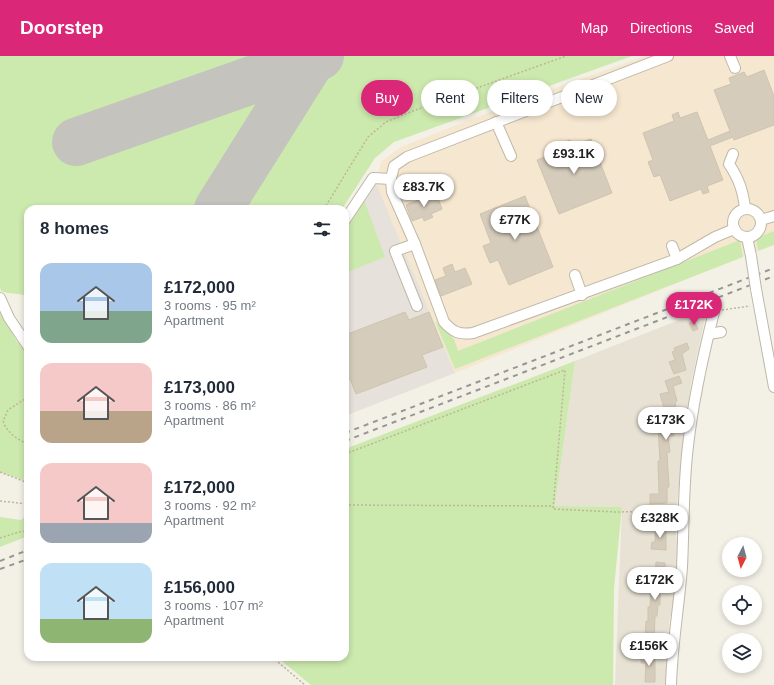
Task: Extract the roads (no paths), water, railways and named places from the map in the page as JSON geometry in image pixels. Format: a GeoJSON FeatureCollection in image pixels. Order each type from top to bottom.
{"type":"FeatureCollection","features":[{"type":"Feature","properties":{"kind":"street"},"geometry":{"type":"LineString","coordinates":[[668,56],[407,157],[394,166],[390,179],[392,192],[415,244],[444,322],[452,331],[462,335],[474,333],[582,295],[677,259],[715,237],[734,229]]}},
{"type":"Feature","properties":{"kind":"street"},"geometry":{"type":"LineString","coordinates":[[730,56],[735,68]]}},
{"type":"Feature","properties":{"kind":"street"},"geometry":{"type":"LineString","coordinates":[[496,122],[511,156]]}},
{"type":"Feature","properties":{"kind":"street"},"geometry":{"type":"LineString","coordinates":[[733,154],[729,164],[737,176],[743,191],[745,208]]}},
{"type":"Feature","properties":{"kind":"street"},"geometry":{"type":"LineString","coordinates":[[349,214],[373,178],[377,177],[390,179]]}},
{"type":"Feature","properties":{"kind":"street"},"geometry":{"type":"LineString","coordinates":[[745,208],[753,210],[761,220],[758,232],[747,237],[737,234],[732,220],[737,212],[745,208]]}},
{"type":"Feature","properties":{"kind":"street"},"geometry":{"type":"LineString","coordinates":[[761,220],[774,216]]}},
{"type":"Feature","properties":{"kind":"street"},"geometry":{"type":"LineString","coordinates":[[747,237],[774,387]]}},
{"type":"Feature","properties":{"kind":"street"},"geometry":{"type":"LineString","coordinates":[[415,244],[395,251],[417,306]]}},
{"type":"Feature","properties":{"kind":"street"},"geometry":{"type":"LineString","coordinates":[[672,246],[677,259]]}},
{"type":"Feature","properties":{"kind":"street"},"geometry":{"type":"LineString","coordinates":[[575,275],[582,295]]}},
{"type":"Feature","properties":{"kind":"street"},"geometry":{"type":"LineString","coordinates":[[0,298],[9,318],[24,340]]}},
{"type":"Feature","properties":{"kind":"street"},"geometry":{"type":"LineString","coordinates":[[672,685],[673,647],[682,568],[683,512],[688,446],[696,392],[714,312]]}},
{"type":"Feature","properties":{"kind":"street"},"geometry":{"type":"LineString","coordinates":[[709,334],[721,332]]}},
{"type":"Feature","properties":{"kind":"railway"},"geometry":{"type":"LineString","coordinates":[[349,431],[774,268]]}},
{"type":"Feature","properties":{"kind":"railway"},"geometry":{"type":"LineString","coordinates":[[349,439],[774,276]]}},
{"type":"Feature","properties":{"kind":"railway"},"geometry":{"type":"LineString","coordinates":[[0,561],[24,552]]}},
{"type":"Feature","properties":{"kind":"railway"},"geometry":{"type":"LineString","coordinates":[[0,569],[24,560]]}}]}
